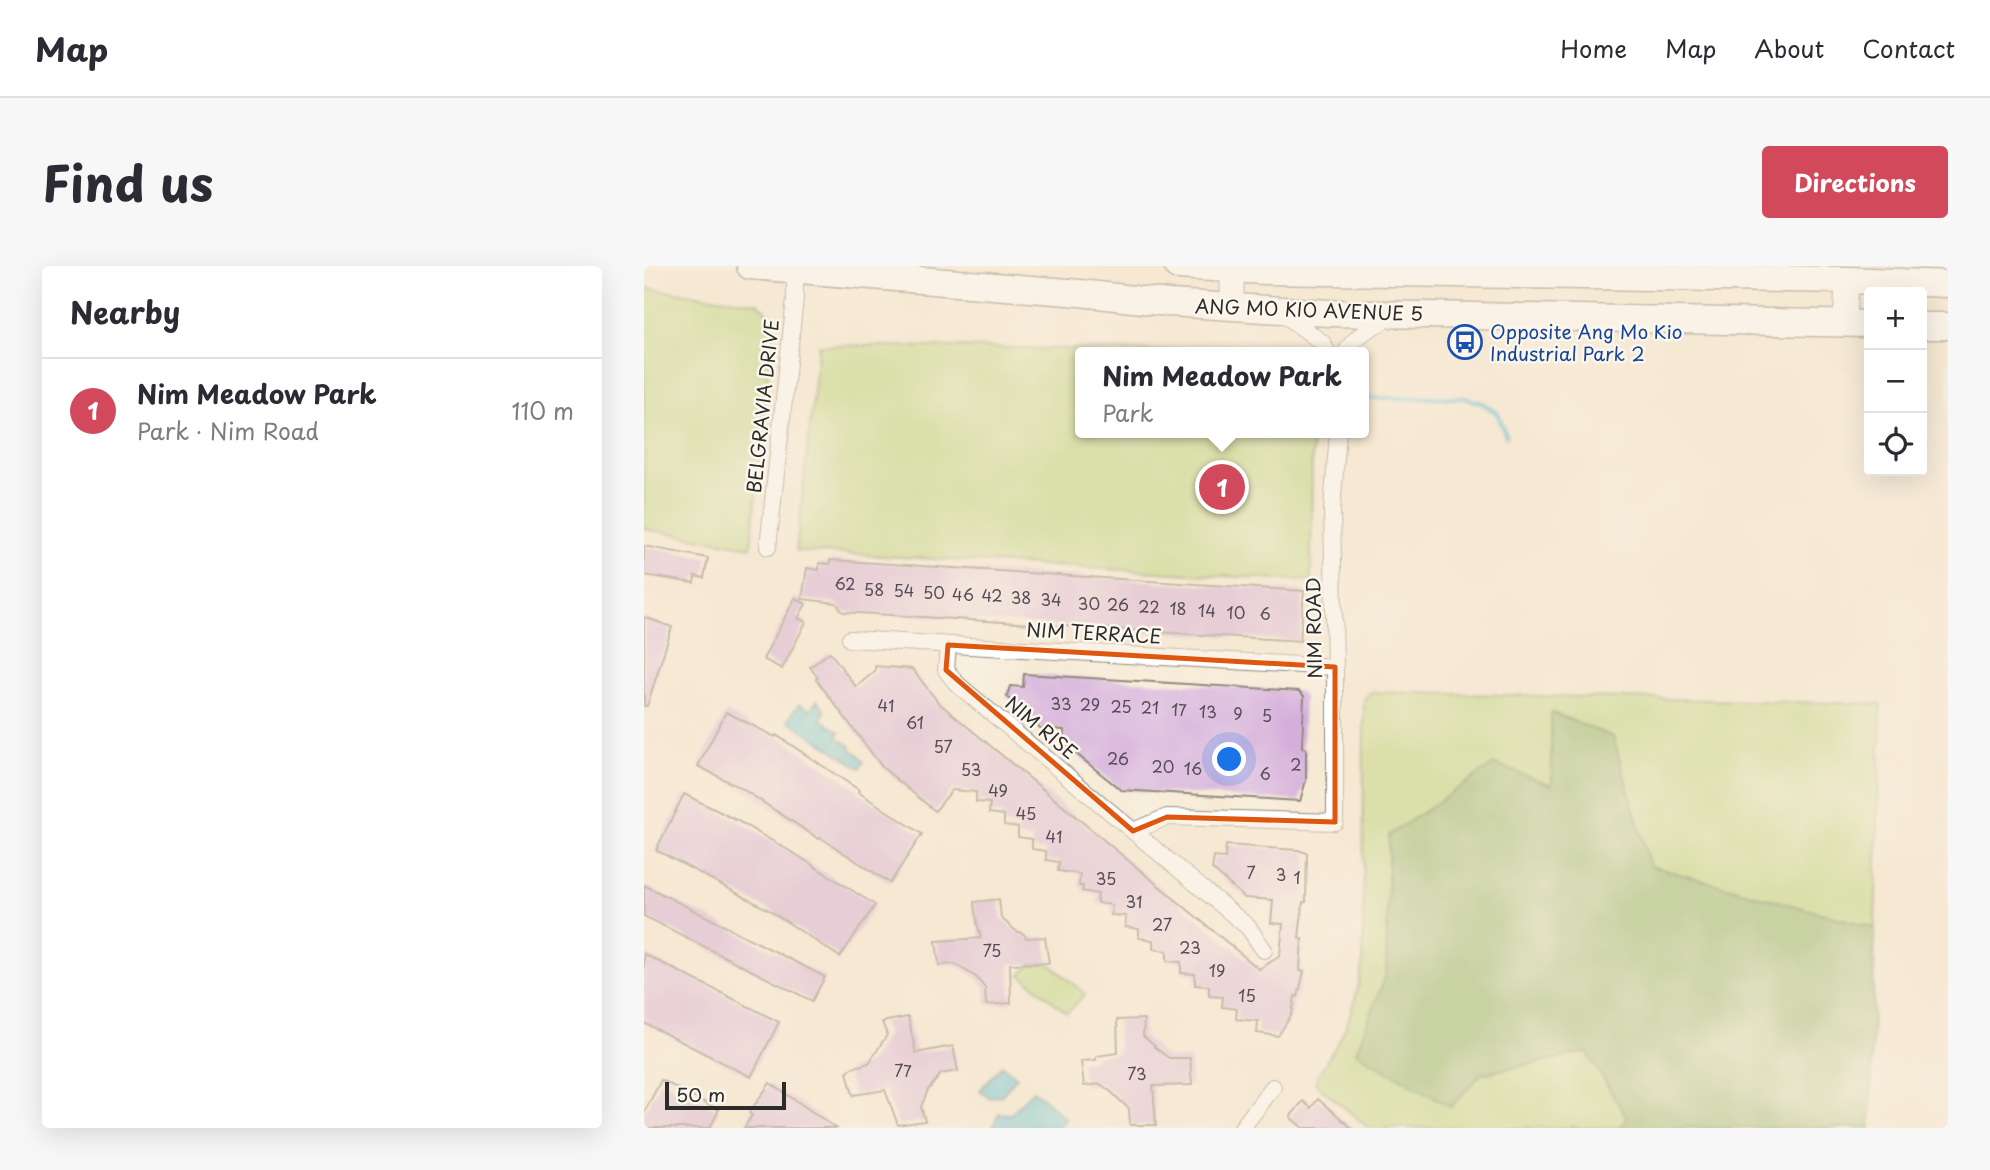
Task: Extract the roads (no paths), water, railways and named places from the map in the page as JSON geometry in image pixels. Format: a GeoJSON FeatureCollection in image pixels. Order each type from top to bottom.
{"type":"FeatureCollection","features":[{"type":"Feature","properties":{"kind":"main road","name":"ANG MO KIO AVENUE 5"},"geometry":{"type":"LineString","coordinates":[[750,266],[1279,310],[1857,324]]}},
{"type":"Feature","properties":{"kind":"main road","name":"ANG MO KIO AVENUE 5"},"geometry":{"type":"LineString","coordinates":[[1178,266],[1916,280],[1948,284]]}},
{"type":"Feature","properties":{"kind":"main road"},"geometry":{"type":"LineString","coordinates":[[1927,326],[1948,326]]}},
{"type":"Feature","properties":{"kind":"street"},"geometry":{"type":"LineString","coordinates":[[1938,266],[1948,277]]}},
{"type":"Feature","properties":{"kind":"street"},"geometry":{"type":"LineString","coordinates":[[1232,268],[1232,307]]}},
{"type":"Feature","properties":{"kind":"street","name":"BELGRAVIA DRIVE"},"geometry":{"type":"LineString","coordinates":[[768,547],[795,298],[795,270]]}},
{"type":"Feature","properties":{"kind":"street"},"geometry":{"type":"LineString","coordinates":[[1847,280],[1857,324]]}},
{"type":"Feature","properties":{"kind":"street"},"geometry":{"type":"LineString","coordinates":[[1279,310],[1325,347]]}},
{"type":"Feature","properties":{"kind":"street"},"geometry":{"type":"LineString","coordinates":[[1350,347],[1364,332],[1395,314]]}},
{"type":"Feature","properties":{"kind":"street","name":"NIM ROAD"},"geometry":{"type":"LineString","coordinates":[[1133,831],[1167,817],[1335,822],[1332,509],[1338,438]]}},
{"type":"Feature","properties":{"kind":"street","name":"NIM TERRACE"},"geometry":{"type":"LineString","coordinates":[[850,639],[1335,667]]}},
{"type":"Feature","properties":{"kind":"street","name":"NIM RISE"},"geometry":{"type":"LineString","coordinates":[[948,645],[946,670],[957,684],[1248,927],[1264,950]]}},
{"type":"Feature","properties":{"kind":"street"},"geometry":{"type":"LineString","coordinates":[[1242,1128],[1272,1087]]}},
{"type":"Feature","properties":{"kind":"water"},"geometry":{"type":"Polygon","coordinates":[[[817,700],[825,711],[821,719],[840,732],[837,737],[858,754],[864,762],[860,768],[788,720],[799,704],[810,710],[817,700]]]}},
{"type":"Feature","properties":{"kind":"water"},"geometry":{"type":"Polygon","coordinates":[[[1002,1065],[1017,1077],[1002,1095],[988,1098],[980,1090],[1002,1065]]]}},
{"type":"Feature","properties":{"kind":"water"},"geometry":{"type":"Polygon","coordinates":[[[1033,1090],[1066,1118],[1059,1128],[992,1128],[999,1113],[1011,1114],[1033,1090]]]}},
{"type":"Feature","properties":{"kind":"waterway"},"geometry":{"type":"LineString","coordinates":[[1369,398],[1465,398],[1482,403],[1498,414],[1506,436]]}},
{"type":"Feature","properties":{"kind":"place","name":"Opposite Ang Mo Kio Industrial Park 2"},"geometry":{"type":"Point","coordinates":[1465,342]}},
{"type":"Feature","properties":{"kind":"place","name":"Nim Meadow Park"},"geometry":{"type":"Point","coordinates":[1222,487]}}]}
